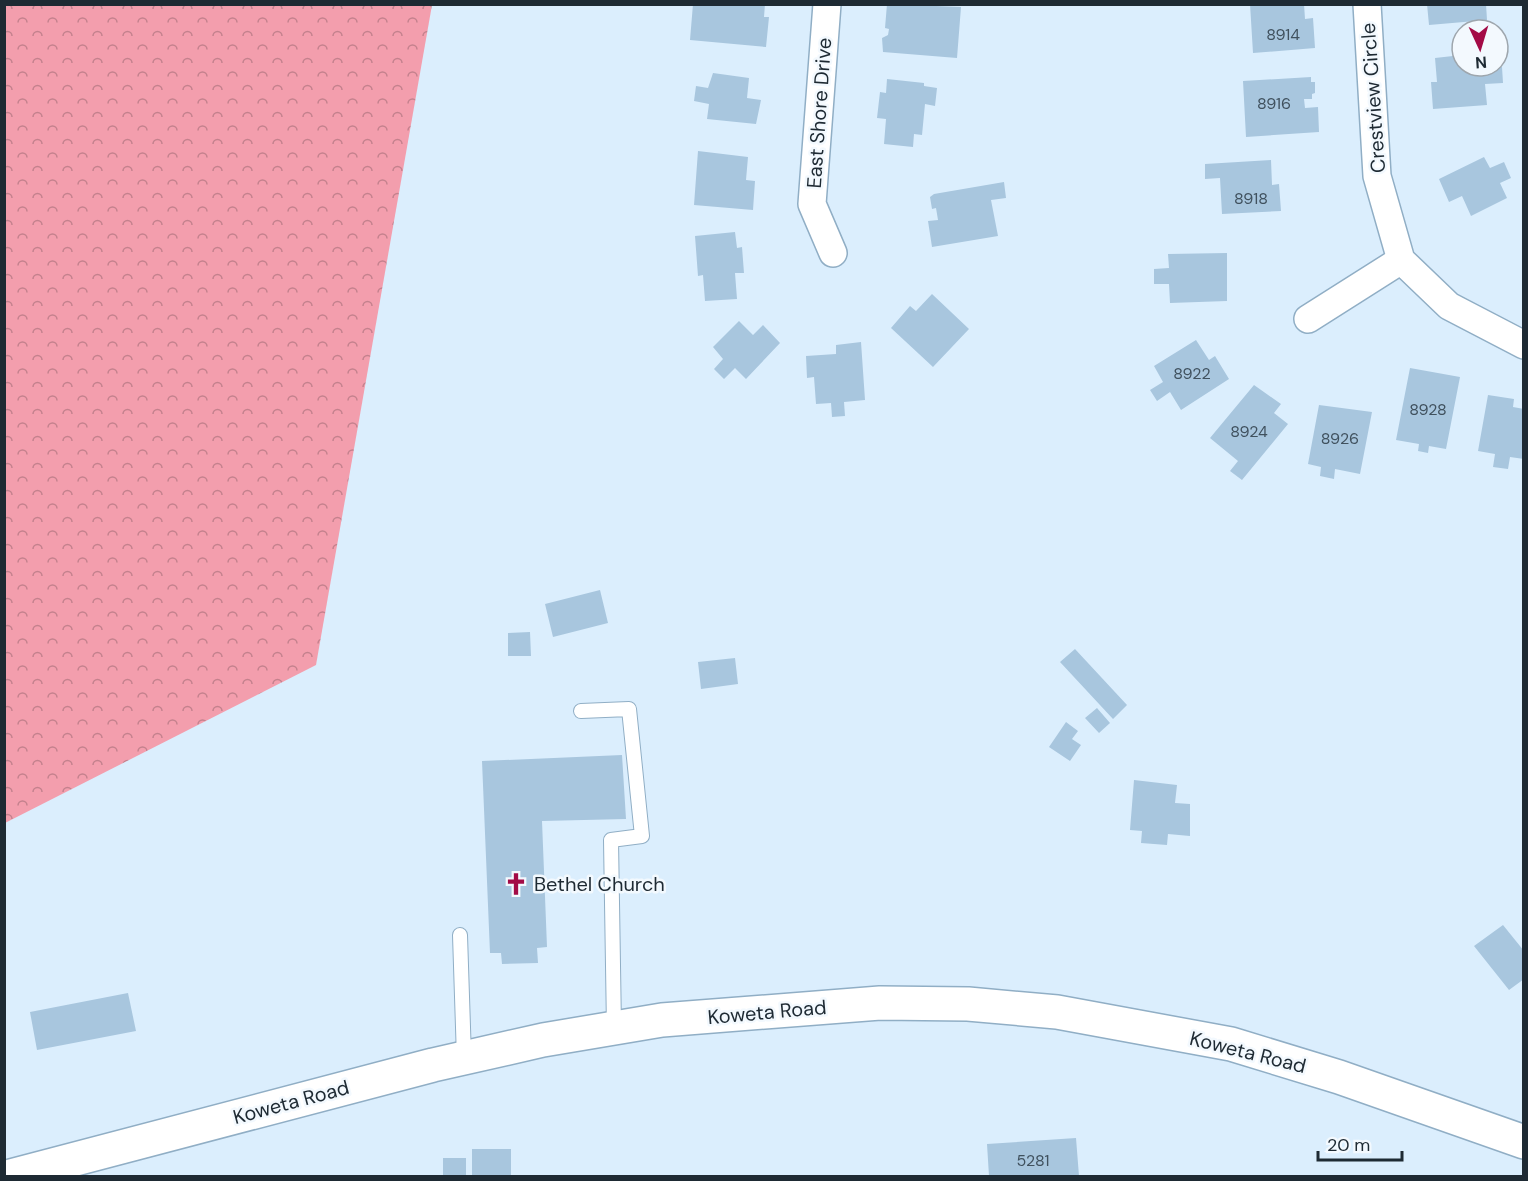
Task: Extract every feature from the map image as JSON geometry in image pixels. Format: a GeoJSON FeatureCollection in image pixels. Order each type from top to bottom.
{"type":"FeatureCollection","features":[{"type":"Feature","properties":{"kind":"street","name":"East Shore Drive"},"geometry":{"type":"LineString","coordinates":[[827,4],[812,204],[833,253]]}},
{"type":"Feature","properties":{"kind":"street","name":"Crestview Circle"},"geometry":{"type":"LineString","coordinates":[[1366,4],[1377,176],[1401,260]]}},
{"type":"Feature","properties":{"kind":"street"},"geometry":{"type":"LineString","coordinates":[[1308,320],[1401,260],[1449,306],[1524,345]]}},
{"type":"Feature","properties":{"kind":"street","name":"Koweta Road"},"geometry":{"type":"LineString","coordinates":[[11,1176],[464,1058],[614,1028],[662,1020],[880,1003],[968,1004],[1057,1012],[1231,1044],[1339,1077],[1524,1142]]}},
{"type":"Feature","properties":{"kind":"lane"},"geometry":{"type":"LineString","coordinates":[[581,711],[629,709],[642,836],[610,840],[614,1028]]}},
{"type":"Feature","properties":{"kind":"lane"},"geometry":{"type":"LineString","coordinates":[[460,935],[464,1058]]}},
{"type":"Feature","properties":{"kind":"green space"},"geometry":{"type":"Polygon","coordinates":[[[5,4],[432,5],[316,665],[5,823],[5,4]]]}},
{"type":"Feature","properties":{"kind":"building"},"geometry":{"type":"Polygon","coordinates":[[[693,4],[765,4],[764,17],[769,17],[766,47],[690,40],[693,4]]]}},
{"type":"Feature","properties":{"kind":"building"},"geometry":{"type":"Polygon","coordinates":[[[887,4],[961,7],[957,58],[883,52],[882,38],[888,35],[889,29],[885,28],[887,4]]]}},
{"type":"Feature","properties":{"kind":"building"},"geometry":{"type":"Polygon","coordinates":[[[1250,4],[1304,4],[1305,19],[1313,18],[1315,48],[1253,53],[1250,4]]]}},
{"type":"Feature","properties":{"kind":"building"},"geometry":{"type":"Polygon","coordinates":[[[1427,4],[1486,4],[1487,18],[1450,18],[1450,23],[1429,25],[1427,4]]]}},
{"type":"Feature","properties":{"kind":"building"},"geometry":{"type":"Polygon","coordinates":[[[1450,56],[1450,78],[1503,78],[1503,83],[1485,84],[1487,105],[1433,109],[1431,82],[1437,82],[1435,58],[1450,56]]]}},
{"type":"Feature","properties":{"kind":"building"},"geometry":{"type":"Polygon","coordinates":[[[713,73],[749,78],[747,98],[761,100],[756,124],[707,119],[709,104],[694,101],[696,86],[708,88],[713,73]]]}},
{"type":"Feature","properties":{"kind":"building"},"geometry":{"type":"Polygon","coordinates":[[[1311,77],[1311,82],[1315,82],[1315,93],[1312,94],[1312,99],[1304,99],[1305,108],[1318,107],[1319,132],[1246,137],[1243,81],[1311,77]]]}},
{"type":"Feature","properties":{"kind":"building"},"geometry":{"type":"Polygon","coordinates":[[[887,79],[924,83],[924,86],[937,88],[935,106],[925,104],[922,135],[914,134],[913,147],[884,144],[886,119],[877,118],[880,92],[886,93],[887,79]]]}},
{"type":"Feature","properties":{"kind":"building"},"geometry":{"type":"Polygon","coordinates":[[[698,151],[748,157],[746,180],[755,181],[753,210],[694,205],[698,151]]]}},
{"type":"Feature","properties":{"kind":"building"},"geometry":{"type":"Polygon","coordinates":[[[1484,157],[1490,168],[1504,162],[1511,178],[1500,183],[1507,198],[1471,216],[1462,196],[1449,202],[1439,179],[1484,157]]]}},
{"type":"Feature","properties":{"kind":"building"},"geometry":{"type":"Polygon","coordinates":[[[1271,160],[1272,185],[1279,184],[1281,211],[1222,214],[1220,178],[1205,179],[1205,164],[1271,160]]]}},
{"type":"Feature","properties":{"kind":"building"},"geometry":{"type":"Polygon","coordinates":[[[1004,182],[1006,198],[991,200],[998,236],[932,247],[928,221],[938,220],[936,208],[932,209],[930,197],[934,194],[1004,182]]]}},
{"type":"Feature","properties":{"kind":"building"},"geometry":{"type":"Polygon","coordinates":[[[735,232],[737,248],[742,247],[744,273],[735,273],[737,299],[705,301],[703,275],[698,276],[695,236],[735,232]]]}},
{"type":"Feature","properties":{"kind":"building"},"geometry":{"type":"Polygon","coordinates":[[[1227,253],[1227,301],[1170,303],[1169,284],[1154,284],[1154,269],[1169,268],[1168,254],[1227,253]]]}},
{"type":"Feature","properties":{"kind":"building"},"geometry":{"type":"Polygon","coordinates":[[[932,294],[969,329],[933,367],[891,328],[910,306],[916,311],[932,294]]]}},
{"type":"Feature","properties":{"kind":"building"},"geometry":{"type":"Polygon","coordinates":[[[739,321],[753,335],[763,325],[780,343],[746,379],[735,368],[724,379],[714,369],[723,359],[713,347],[739,321]]]}},
{"type":"Feature","properties":{"kind":"building"},"geometry":{"type":"Polygon","coordinates":[[[1196,340],[1209,360],[1215,356],[1229,379],[1181,410],[1170,392],[1157,401],[1150,390],[1163,382],[1154,366],[1196,340]]]}},
{"type":"Feature","properties":{"kind":"building"},"geometry":{"type":"Polygon","coordinates":[[[861,342],[865,400],[844,402],[845,416],[832,417],[831,403],[816,404],[814,377],[807,378],[806,356],[836,354],[836,345],[861,342]]]}},
{"type":"Feature","properties":{"kind":"building"},"geometry":{"type":"Polygon","coordinates":[[[1410,368],[1460,377],[1446,449],[1429,446],[1428,453],[1418,451],[1419,444],[1396,440],[1410,368]]]}},
{"type":"Feature","properties":{"kind":"building"},"geometry":{"type":"Polygon","coordinates":[[[1254,385],[1281,404],[1274,413],[1288,424],[1242,480],[1230,471],[1238,461],[1210,438],[1254,385]]]}},
{"type":"Feature","properties":{"kind":"building"},"geometry":{"type":"Polygon","coordinates":[[[1488,395],[1514,399],[1513,407],[1524,409],[1524,459],[1510,457],[1508,469],[1493,467],[1495,454],[1478,451],[1488,395]]]}},
{"type":"Feature","properties":{"kind":"building"},"geometry":{"type":"Polygon","coordinates":[[[1319,405],[1372,412],[1360,474],[1335,469],[1334,479],[1320,476],[1321,467],[1308,464],[1319,405]]]}},
{"type":"Feature","properties":{"kind":"building"},"geometry":{"type":"Polygon","coordinates":[[[600,590],[608,623],[553,637],[545,604],[600,590]]]}},
{"type":"Feature","properties":{"kind":"building"},"geometry":{"type":"Polygon","coordinates":[[[530,632],[531,656],[508,656],[508,633],[530,632]]]}},
{"type":"Feature","properties":{"kind":"building"},"geometry":{"type":"Polygon","coordinates":[[[1075,649],[1127,705],[1113,719],[1060,662],[1075,649]]]}},
{"type":"Feature","properties":{"kind":"building"},"geometry":{"type":"Polygon","coordinates":[[[735,658],[738,684],[701,689],[698,662],[735,658]]]}},
{"type":"Feature","properties":{"kind":"building"},"geometry":{"type":"Polygon","coordinates":[[[1097,708],[1110,723],[1099,733],[1085,718],[1097,708]]]}},
{"type":"Feature","properties":{"kind":"building"},"geometry":{"type":"Polygon","coordinates":[[[1066,722],[1078,731],[1072,739],[1081,745],[1070,761],[1049,747],[1066,722]]]}},
{"type":"Feature","properties":{"kind":"building","name":"Bethel Church"},"geometry":{"type":"Polygon","coordinates":[[[622,755],[626,819],[542,821],[547,947],[537,948],[538,963],[502,964],[501,953],[490,953],[482,761],[622,755]]]}},
{"type":"Feature","properties":{"kind":"building"},"geometry":{"type":"Polygon","coordinates":[[[1134,780],[1177,785],[1175,803],[1190,804],[1190,836],[1168,834],[1167,845],[1141,843],[1142,831],[1130,830],[1134,780]]]}},
{"type":"Feature","properties":{"kind":"building"},"geometry":{"type":"Polygon","coordinates":[[[1503,925],[1524,951],[1524,979],[1509,990],[1474,946],[1503,925]]]}},
{"type":"Feature","properties":{"kind":"building"},"geometry":{"type":"Polygon","coordinates":[[[128,993],[136,1031],[37,1050],[30,1012],[128,993]]]}},
{"type":"Feature","properties":{"kind":"building"},"geometry":{"type":"Polygon","coordinates":[[[1076,1138],[1079,1176],[989,1176],[987,1144],[1076,1138]]]}},
{"type":"Feature","properties":{"kind":"building"},"geometry":{"type":"Polygon","coordinates":[[[472,1149],[511,1149],[511,1176],[472,1176],[472,1149]]]}},
{"type":"Feature","properties":{"kind":"building"},"geometry":{"type":"Polygon","coordinates":[[[443,1158],[466,1158],[466,1176],[443,1176],[443,1158]]]}},
{"type":"Feature","properties":{"kind":"place","name":"Bethel Church"},"geometry":{"type":"Point","coordinates":[516,884]}}]}
